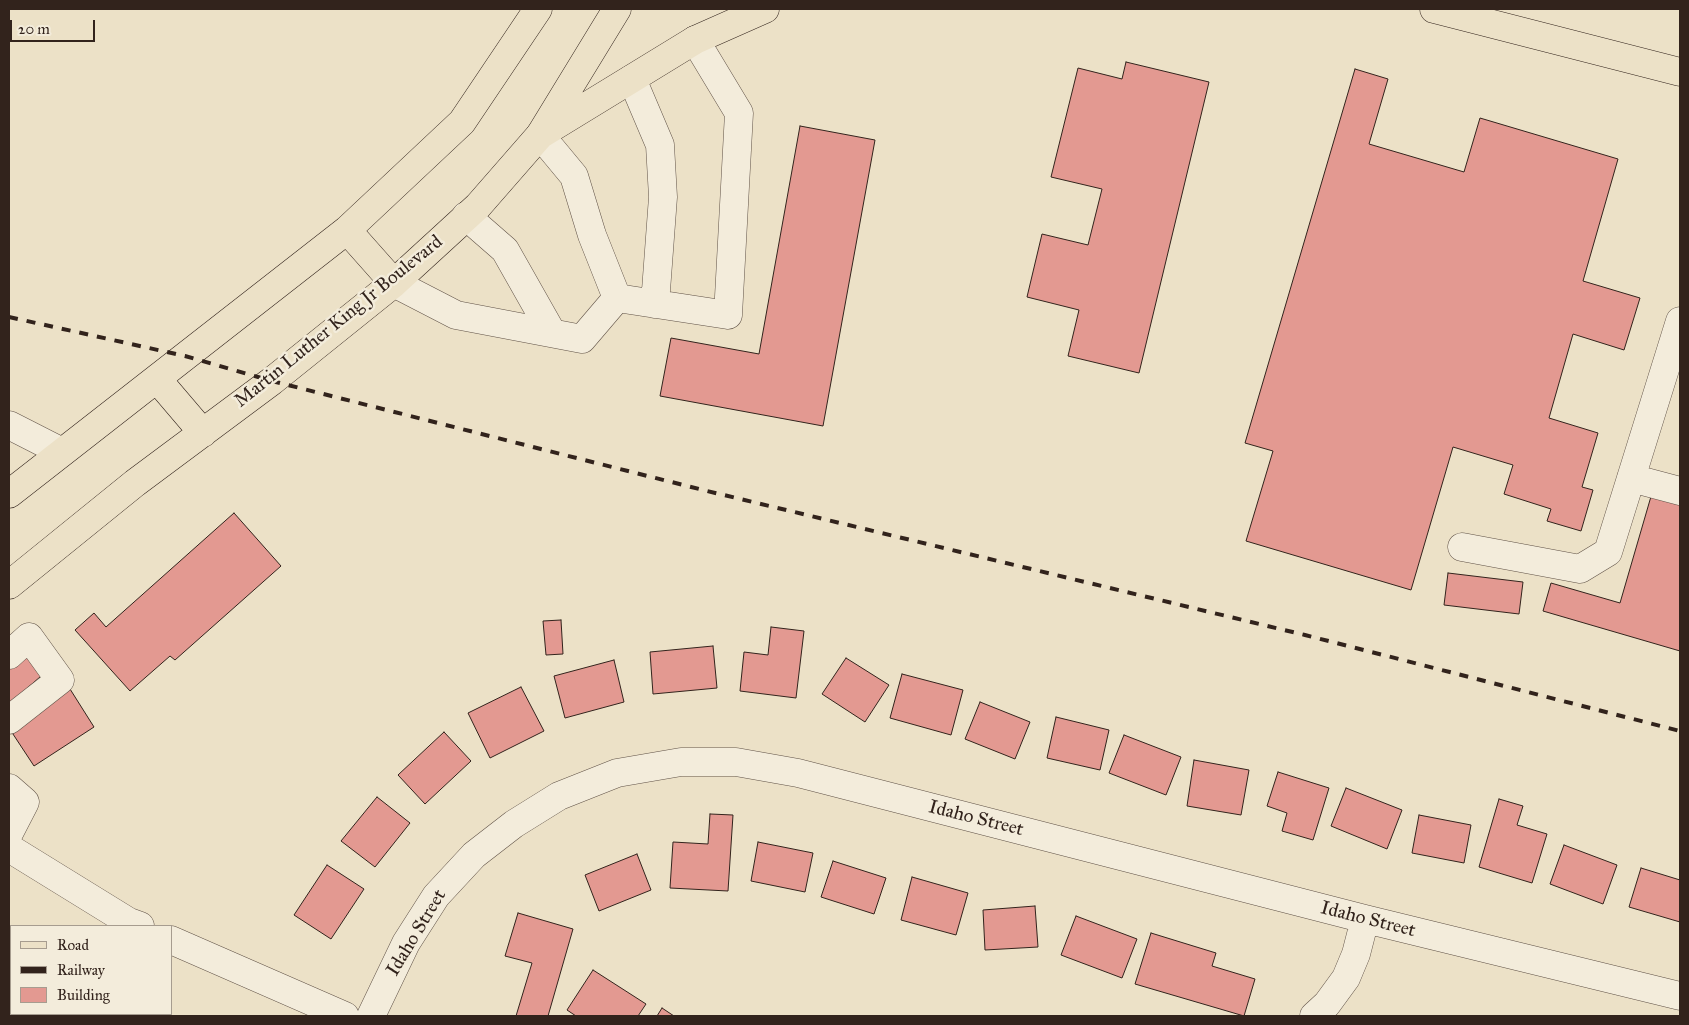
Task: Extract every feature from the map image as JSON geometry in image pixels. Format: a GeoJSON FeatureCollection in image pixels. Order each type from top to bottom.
{"type":"FeatureCollection","features":[{"type":"Feature","properties":{"kind":"main road"},"geometry":{"type":"LineString","coordinates":[[9,494],[347,230],[462,122],[538,9]]}},
{"type":"Feature","properties":{"kind":"main road","name":"Martin Luther King Jr Boulevard"},"geometry":{"type":"LineString","coordinates":[[9,585],[135,482],[272,381],[394,283],[478,206],[540,135],[616,9]]}},
{"type":"Feature","properties":{"kind":"main road"},"geometry":{"type":"LineString","coordinates":[[540,135],[695,40],[765,9]]}},
{"type":"Feature","properties":{"kind":"main road"},"geometry":{"type":"LineString","coordinates":[[1434,9],[1680,72]]}},
{"type":"Feature","properties":{"kind":"main road"},"geometry":{"type":"LineString","coordinates":[[347,230],[394,283]]}},
{"type":"Feature","properties":{"kind":"main road"},"geometry":{"type":"LineString","coordinates":[[157,380],[203,432]]}},
{"type":"Feature","properties":{"kind":"street"},"geometry":{"type":"LineString","coordinates":[[617,298],[728,315],[739,113],[695,40]]}},
{"type":"Feature","properties":{"kind":"street"},"geometry":{"type":"LineString","coordinates":[[632,80],[660,145],[663,197],[655,304]]}},
{"type":"Feature","properties":{"kind":"street"},"geometry":{"type":"LineString","coordinates":[[540,135],[574,176],[592,234],[617,298]]}},
{"type":"Feature","properties":{"kind":"street"},"geometry":{"type":"LineString","coordinates":[[466,216],[504,250],[552,333]]}},
{"type":"Feature","properties":{"kind":"street"},"geometry":{"type":"LineString","coordinates":[[394,283],[456,315],[582,339],[617,298]]}},
{"type":"Feature","properties":{"kind":"street"},"geometry":{"type":"LineString","coordinates":[[1462,547],[1580,569],[1608,552],[1680,321]]}},
{"type":"Feature","properties":{"kind":"street"},"geometry":{"type":"LineString","coordinates":[[9,424],[62,452]]}},
{"type":"Feature","properties":{"kind":"street"},"geometry":{"type":"LineString","coordinates":[[1631,478],[1680,490]]}},
{"type":"Feature","properties":{"kind":"street"},"geometry":{"type":"LineString","coordinates":[[9,720],[60,680],[29,637],[11,647]]}},
{"type":"Feature","properties":{"kind":"street","name":"Idaho Street"},"geometry":{"type":"LineString","coordinates":[[371,1016],[406,943],[436,896],[474,855],[514,824],[559,796],[617,772],[681,762],[736,762],[798,773],[1365,919],[1680,996]]}},
{"type":"Feature","properties":{"kind":"street"},"geometry":{"type":"LineString","coordinates":[[9,788],[25,802],[9,832]]}},
{"type":"Feature","properties":{"kind":"street"},"geometry":{"type":"LineString","coordinates":[[9,848],[138,925]]}},
{"type":"Feature","properties":{"kind":"street"},"geometry":{"type":"LineString","coordinates":[[1314,1016],[1327,1004],[1346,978],[1356,954],[1365,919]]}},
{"type":"Feature","properties":{"kind":"street"},"geometry":{"type":"LineString","coordinates":[[172,940],[345,1016]]}},
{"type":"Feature","properties":{"kind":"building"},"geometry":{"type":"Polygon","coordinates":[[[1126,62],[1209,82],[1139,373],[1068,356],[1079,310],[1027,297],[1042,234],[1088,245],[1102,189],[1051,177],[1078,68],[1122,79],[1126,62]]]}},
{"type":"Feature","properties":{"kind":"building"},"geometry":{"type":"Polygon","coordinates":[[[1355,69],[1388,79],[1369,144],[1464,172],[1480,118],[1618,159],[1583,281],[1640,298],[1624,350],[1573,334],[1549,418],[1598,433],[1582,487],[1593,490],[1581,531],[1547,521],[1551,509],[1504,494],[1513,465],[1453,447],[1411,590],[1246,541],[1273,451],[1245,443],[1355,69]]]}},
{"type":"Feature","properties":{"kind":"building"},"geometry":{"type":"Polygon","coordinates":[[[800,126],[875,140],[823,426],[660,396],[671,338],[759,354],[800,126]]]}},
{"type":"Feature","properties":{"kind":"building"},"geometry":{"type":"Polygon","coordinates":[[[1652,493],[1680,502],[1680,651],[1543,611],[1551,583],[1620,603],[1652,493]]]}},
{"type":"Feature","properties":{"kind":"building"},"geometry":{"type":"Polygon","coordinates":[[[234,513],[281,566],[175,660],[170,656],[130,691],[75,630],[94,613],[106,627],[234,513]]]}},
{"type":"Feature","properties":{"kind":"building"},"geometry":{"type":"Polygon","coordinates":[[[1448,573],[1523,582],[1519,614],[1444,605],[1448,573]]]}},
{"type":"Feature","properties":{"kind":"building"},"geometry":{"type":"Polygon","coordinates":[[[561,620],[563,654],[546,655],[543,621],[561,620]]]}},
{"type":"Feature","properties":{"kind":"building"},"geometry":{"type":"Polygon","coordinates":[[[771,627],[804,631],[796,698],[740,691],[744,652],[768,655],[771,627]]]}},
{"type":"Feature","properties":{"kind":"building"},"geometry":{"type":"Polygon","coordinates":[[[26,645],[48,670],[9,704],[9,660],[26,645]]]}},
{"type":"Feature","properties":{"kind":"building"},"geometry":{"type":"Polygon","coordinates":[[[713,646],[717,688],[653,694],[650,652],[713,646]]]}},
{"type":"Feature","properties":{"kind":"building"},"geometry":{"type":"Polygon","coordinates":[[[846,658],[889,685],[865,722],[822,694],[846,658]]]}},
{"type":"Feature","properties":{"kind":"building"},"geometry":{"type":"Polygon","coordinates":[[[614,660],[624,702],[565,718],[554,676],[614,660]]]}},
{"type":"Feature","properties":{"kind":"building"},"geometry":{"type":"Polygon","coordinates":[[[902,674],[963,690],[951,735],[890,718],[902,674]]]}},
{"type":"Feature","properties":{"kind":"building"},"geometry":{"type":"Polygon","coordinates":[[[521,687],[544,731],[490,758],[468,713],[521,687]]]}},
{"type":"Feature","properties":{"kind":"building"},"geometry":{"type":"Polygon","coordinates":[[[70,689],[94,727],[34,766],[9,728],[70,689]]]}},
{"type":"Feature","properties":{"kind":"building"},"geometry":{"type":"Polygon","coordinates":[[[980,702],[1030,722],[1015,759],[965,739],[980,702]]]}},
{"type":"Feature","properties":{"kind":"building"},"geometry":{"type":"Polygon","coordinates":[[[1056,717],[1109,730],[1100,770],[1047,758],[1056,717]]]}},
{"type":"Feature","properties":{"kind":"building"},"geometry":{"type":"Polygon","coordinates":[[[444,732],[471,761],[425,804],[398,775],[444,732]]]}},
{"type":"Feature","properties":{"kind":"building"},"geometry":{"type":"Polygon","coordinates":[[[1124,735],[1181,757],[1166,795],[1109,773],[1124,735]]]}},
{"type":"Feature","properties":{"kind":"building"},"geometry":{"type":"Polygon","coordinates":[[[1194,760],[1249,770],[1241,815],[1187,806],[1194,760]]]}},
{"type":"Feature","properties":{"kind":"building"},"geometry":{"type":"Polygon","coordinates":[[[1278,772],[1329,788],[1313,840],[1282,831],[1287,813],[1267,806],[1278,772]]]}},
{"type":"Feature","properties":{"kind":"building"},"geometry":{"type":"Polygon","coordinates":[[[1346,788],[1402,810],[1387,849],[1331,826],[1346,788]]]}},
{"type":"Feature","properties":{"kind":"building"},"geometry":{"type":"Polygon","coordinates":[[[377,797],[410,823],[375,867],[341,841],[377,797]]]}},
{"type":"Feature","properties":{"kind":"building"},"geometry":{"type":"Polygon","coordinates":[[[1499,799],[1523,806],[1517,825],[1547,834],[1532,883],[1479,867],[1499,799]]]}},
{"type":"Feature","properties":{"kind":"building"},"geometry":{"type":"Polygon","coordinates":[[[710,814],[733,815],[728,891],[670,888],[673,842],[708,844],[710,814]]]}},
{"type":"Feature","properties":{"kind":"building"},"geometry":{"type":"Polygon","coordinates":[[[1419,815],[1471,825],[1464,863],[1412,853],[1419,815]]]}},
{"type":"Feature","properties":{"kind":"building"},"geometry":{"type":"Polygon","coordinates":[[[758,842],[813,853],[805,892],[751,881],[758,842]]]}},
{"type":"Feature","properties":{"kind":"building"},"geometry":{"type":"Polygon","coordinates":[[[1564,845],[1617,865],[1603,904],[1550,884],[1564,845]]]}},
{"type":"Feature","properties":{"kind":"building"},"geometry":{"type":"Polygon","coordinates":[[[637,854],[651,890],[599,911],[585,875],[637,854]]]}},
{"type":"Feature","properties":{"kind":"building"},"geometry":{"type":"Polygon","coordinates":[[[833,861],[886,878],[874,914],[821,897],[833,861]]]}},
{"type":"Feature","properties":{"kind":"building"},"geometry":{"type":"Polygon","coordinates":[[[327,865],[364,889],[331,939],[294,915],[327,865]]]}},
{"type":"Feature","properties":{"kind":"building"},"geometry":{"type":"Polygon","coordinates":[[[1641,868],[1680,880],[1680,922],[1629,907],[1641,868]]]}},
{"type":"Feature","properties":{"kind":"building"},"geometry":{"type":"Polygon","coordinates":[[[912,877],[968,893],[956,935],[901,920],[912,877]]]}},
{"type":"Feature","properties":{"kind":"building"},"geometry":{"type":"Polygon","coordinates":[[[1035,906],[1038,947],[985,950],[983,910],[1035,906]]]}},
{"type":"Feature","properties":{"kind":"building"},"geometry":{"type":"Polygon","coordinates":[[[518,913],[573,929],[548,1016],[516,1016],[532,963],[505,956],[518,913]]]}},
{"type":"Feature","properties":{"kind":"building"},"geometry":{"type":"Polygon","coordinates":[[[1076,916],[1137,939],[1122,978],[1061,955],[1076,916]]]}},
{"type":"Feature","properties":{"kind":"building"},"geometry":{"type":"Polygon","coordinates":[[[1151,933],[1216,953],[1212,966],[1255,979],[1244,1016],[1135,984],[1151,933]]]}},
{"type":"Feature","properties":{"kind":"building"},"geometry":{"type":"Polygon","coordinates":[[[9,952],[10,988],[9,990],[9,952]]]}},
{"type":"Feature","properties":{"kind":"building"},"geometry":{"type":"Polygon","coordinates":[[[593,970],[646,1004],[638,1016],[576,1016],[567,1010],[593,970]]]}},
{"type":"Feature","properties":{"kind":"building"},"geometry":{"type":"Polygon","coordinates":[[[662,1008],[674,1016],[657,1016],[662,1008]]]}},
{"type":"Feature","properties":{"kind":"building"},"geometry":{"type":"Polygon","coordinates":[[[35,1015],[75,1015],[74,1016],[35,1015]]]}},
{"type":"Feature","properties":{"kind":"building"},"geometry":{"type":"Polygon","coordinates":[[[130,1015],[132,1016],[100,1016],[130,1015]]]}},
{"type":"Feature","properties":{"kind":"railway"},"geometry":{"type":"LineString","coordinates":[[9,317],[185,356],[272,381],[703,490],[1305,635],[1680,731]]}}]}
